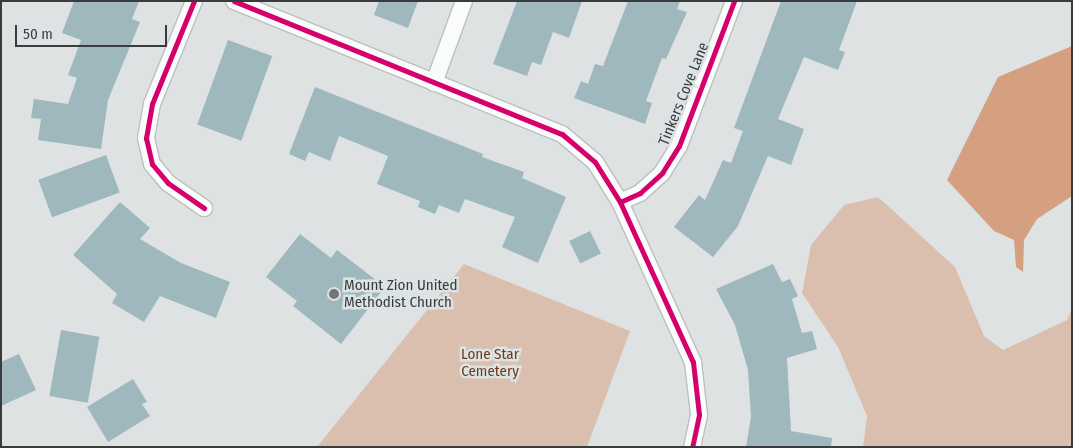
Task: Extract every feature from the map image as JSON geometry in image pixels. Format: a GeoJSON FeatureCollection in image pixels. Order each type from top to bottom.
{"type":"FeatureCollection","features":[{"type":"Feature","properties":{"kind":"street"},"geometry":{"type":"LineString","coordinates":[[194,1],[152,104],[146,138],[152,164],[168,183],[204,208]]}},
{"type":"Feature","properties":{"kind":"street"},"geometry":{"type":"LineString","coordinates":[[234,1],[562,134],[595,162],[620,202],[693,362],[699,415],[692,447]]}},
{"type":"Feature","properties":{"kind":"street"},"geometry":{"type":"LineString","coordinates":[[434,83],[464,1]]}},
{"type":"Feature","properties":{"kind":"street","name":"Tinkers Cove Lane"},"geometry":{"type":"LineString","coordinates":[[620,202],[640,193],[662,173],[679,146],[734,1]]}},
{"type":"Feature","properties":{"kind":"green space"},"geometry":{"type":"Polygon","coordinates":[[[878,197],[955,267],[984,336],[1003,350],[1067,320],[1072,309],[1072,447],[863,447],[867,416],[838,347],[802,293],[811,245],[844,205],[878,197]]]}},
{"type":"Feature","properties":{"kind":"green space","name":"Lone Star Cemetery"},"geometry":{"type":"Polygon","coordinates":[[[464,264],[630,331],[587,447],[317,447],[464,264]]]}},
{"type":"Feature","properties":{"kind":"shaded area"},"geometry":{"type":"Polygon","coordinates":[[[1072,46],[1072,196],[1037,219],[1024,240],[1023,272],[1016,267],[1014,240],[994,231],[947,180],[998,77],[1072,46]]]}},
{"type":"Feature","properties":{"kind":"building"},"geometry":{"type":"Polygon","coordinates":[[[74,1],[139,1],[132,19],[140,22],[108,100],[101,149],[38,140],[41,119],[31,118],[34,99],[68,104],[77,78],[68,75],[81,40],[62,33],[74,1]]]}},
{"type":"Feature","properties":{"kind":"building"},"geometry":{"type":"Polygon","coordinates":[[[379,1],[418,1],[408,28],[374,15],[379,1]]]}},
{"type":"Feature","properties":{"kind":"building"},"geometry":{"type":"Polygon","coordinates":[[[517,1],[582,1],[569,38],[553,32],[541,65],[532,62],[527,76],[493,64],[517,1]]]}},
{"type":"Feature","properties":{"kind":"building"},"geometry":{"type":"Polygon","coordinates":[[[628,1],[680,1],[677,9],[687,12],[666,59],[662,58],[646,101],[652,103],[645,124],[574,98],[581,81],[588,84],[595,64],[603,66],[628,1]]]}},
{"type":"Feature","properties":{"kind":"building"},"geometry":{"type":"Polygon","coordinates":[[[781,1],[857,1],[839,50],[845,52],[838,70],[804,57],[778,119],[804,129],[791,165],[768,156],[738,226],[713,257],[674,227],[699,195],[705,200],[723,160],[731,163],[743,131],[734,128],[781,1]]]}},
{"type":"Feature","properties":{"kind":"building"},"geometry":{"type":"Polygon","coordinates":[[[228,40],[272,56],[241,141],[197,125],[228,40]]]}},
{"type":"Feature","properties":{"kind":"building"},"geometry":{"type":"Polygon","coordinates":[[[315,87],[483,154],[482,157],[524,172],[522,178],[566,197],[538,263],[502,247],[515,217],[465,199],[459,213],[439,205],[435,214],[418,207],[420,201],[377,184],[388,156],[339,136],[330,161],[309,152],[305,161],[289,154],[315,87]]]}},
{"type":"Feature","properties":{"kind":"building"},"geometry":{"type":"Polygon","coordinates":[[[106,155],[120,193],[52,217],[38,180],[106,155]]]}},
{"type":"Feature","properties":{"kind":"building"},"geometry":{"type":"Polygon","coordinates":[[[120,202],[150,228],[140,239],[181,263],[230,282],[216,318],[160,296],[144,322],[112,303],[117,294],[73,255],[120,202]]]}},
{"type":"Feature","properties":{"kind":"building"},"geometry":{"type":"Polygon","coordinates":[[[590,231],[601,253],[580,264],[569,241],[590,231]]]}},
{"type":"Feature","properties":{"kind":"building","name":"Mount Zion United Methodist Church"},"geometry":{"type":"Polygon","coordinates":[[[300,234],[331,258],[337,250],[385,287],[341,344],[293,306],[297,301],[266,277],[300,234]]]}},
{"type":"Feature","properties":{"kind":"building"},"geometry":{"type":"Polygon","coordinates":[[[773,264],[782,282],[790,279],[798,296],[792,299],[802,333],[812,331],[817,349],[787,358],[791,431],[832,438],[831,447],[746,447],[751,417],[748,370],[735,325],[716,289],[773,264]]]}},
{"type":"Feature","properties":{"kind":"building"},"geometry":{"type":"Polygon","coordinates":[[[61,330],[99,337],[88,403],[49,396],[61,330]]]}},
{"type":"Feature","properties":{"kind":"building"},"geometry":{"type":"Polygon","coordinates":[[[19,354],[36,390],[1,406],[1,362],[19,354]]]}},
{"type":"Feature","properties":{"kind":"building"},"geometry":{"type":"Polygon","coordinates":[[[133,379],[147,402],[142,404],[150,416],[108,442],[87,407],[133,379]]]}},
{"type":"Feature","properties":{"kind":"cycle path"},"geometry":{"type":"LineString","coordinates":[[194,1],[152,104],[146,138],[152,164],[168,183],[204,208]]}},
{"type":"Feature","properties":{"kind":"cycle path"},"geometry":{"type":"LineString","coordinates":[[234,1],[562,134],[595,162],[620,202],[693,362],[699,415],[692,447]]}},
{"type":"Feature","properties":{"kind":"cycle path"},"geometry":{"type":"LineString","coordinates":[[620,202],[640,193],[662,173],[679,146],[734,1]]}},
{"type":"Feature","properties":{"kind":"place","name":"Mount Zion United Methodist Church"},"geometry":{"type":"Point","coordinates":[334,294]}}]}
